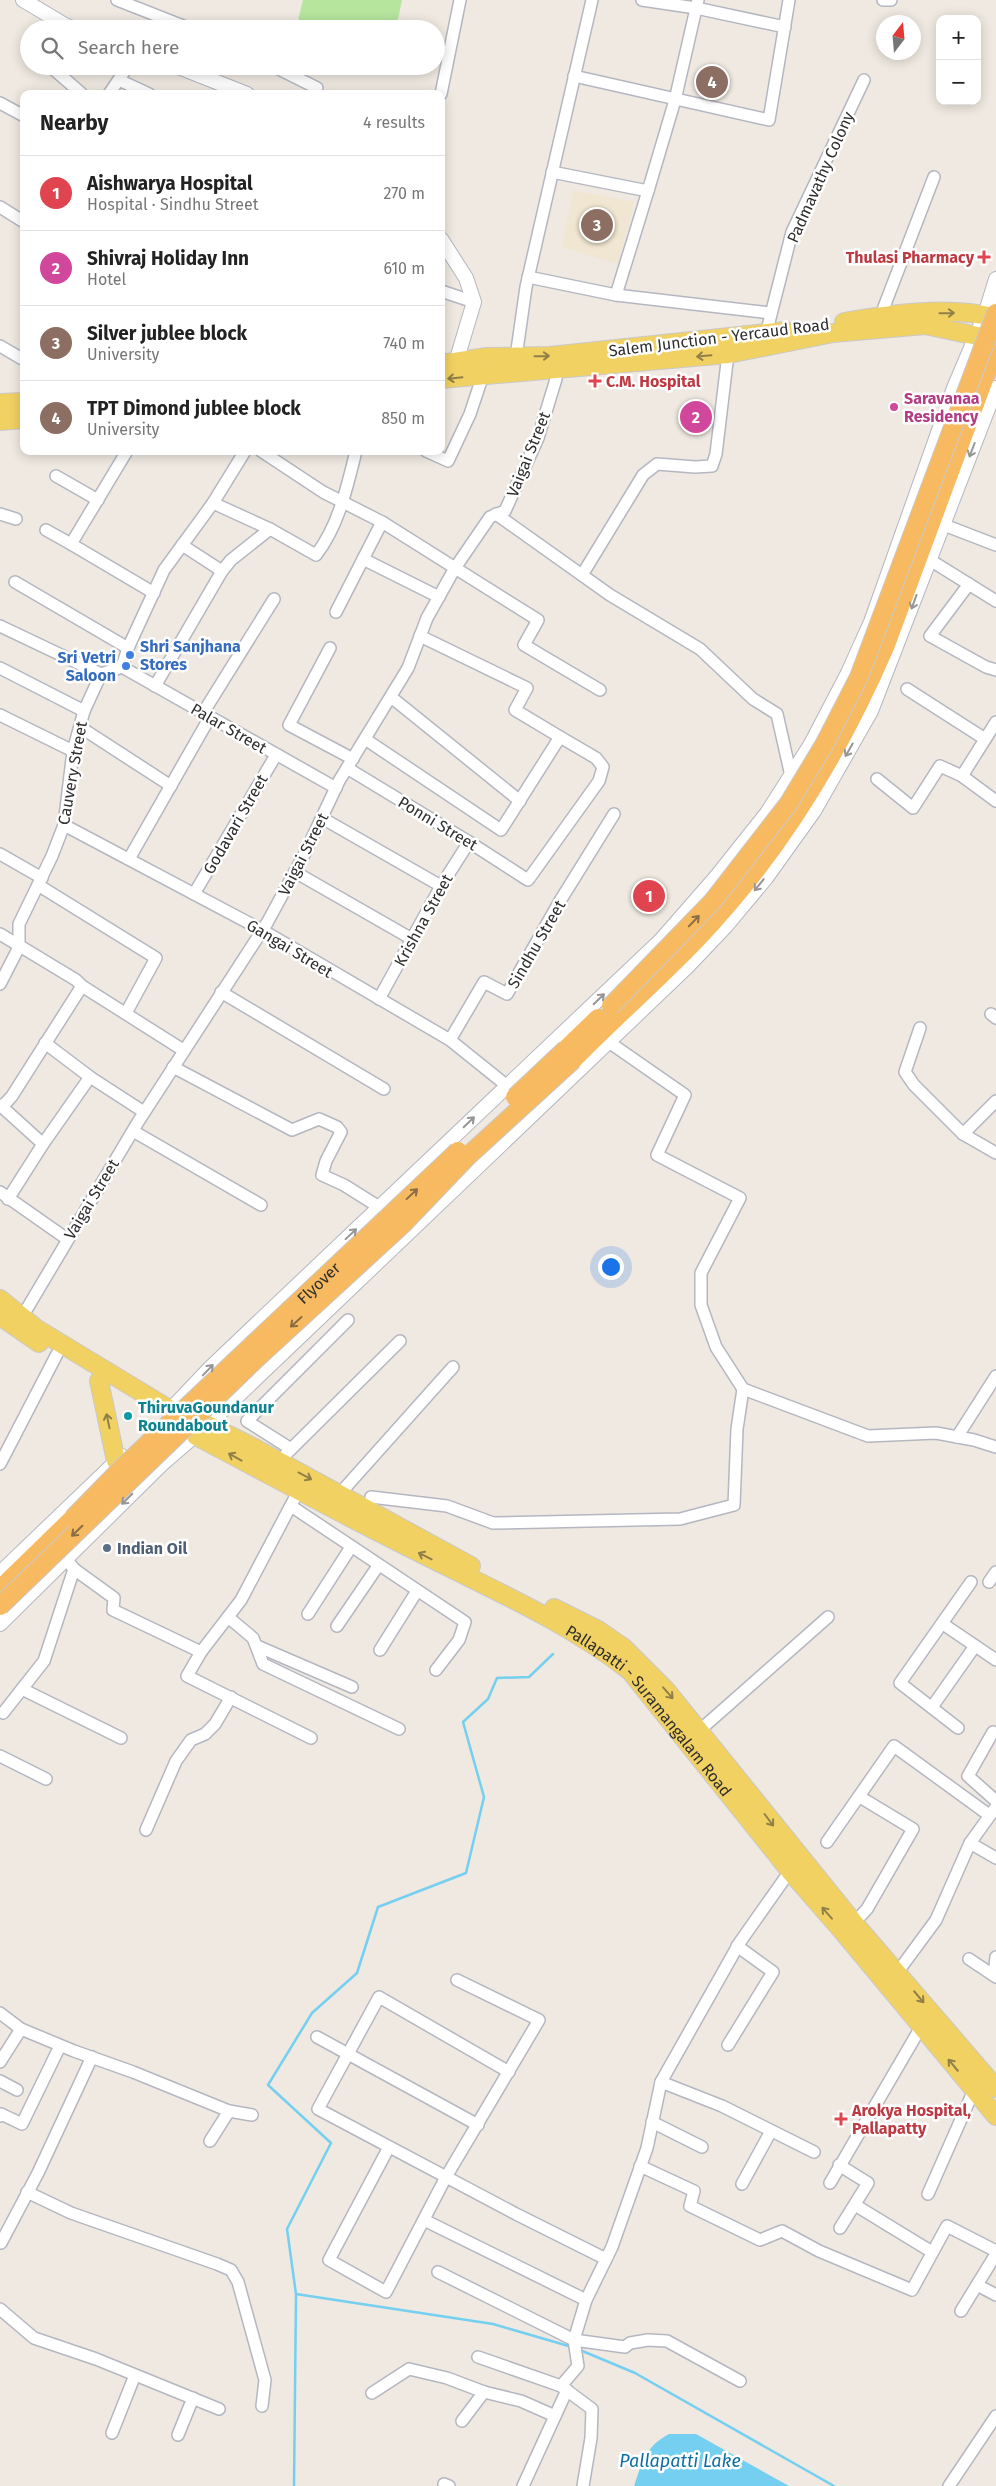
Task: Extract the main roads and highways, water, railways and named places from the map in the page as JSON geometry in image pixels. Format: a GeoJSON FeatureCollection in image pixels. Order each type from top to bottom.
{"type":"FeatureCollection","features":[{"type":"Feature","properties":{"kind":"highway"},"geometry":{"type":"LineString","coordinates":[[0,1606],[256,1359],[402,1225],[614,1010],[713,901],[789,803],[824,744],[859,677],[992,315]]}},
{"type":"Feature","properties":{"kind":"highway"},"geometry":{"type":"LineString","coordinates":[[614,1010],[698,938],[735,896],[798,812],[835,750],[866,692],[886,645],[996,347]]}},
{"type":"Feature","properties":{"kind":"highway","name":"Flyover"},"geometry":{"type":"LineString","coordinates":[[0,1589],[121,1469],[569,1054]]}},
{"type":"Feature","properties":{"kind":"main road","name":"Salem Junction - Yercaud Road"},"geometry":{"type":"LineString","coordinates":[[449,363],[485,366],[516,356],[550,356],[766,334],[884,315],[952,313],[992,315]]}},
{"type":"Feature","properties":{"kind":"main road"},"geometry":{"type":"LineString","coordinates":[[445,378],[485,366],[555,370],[728,354],[833,333],[926,325],[996,340]]}},
{"type":"Feature","properties":{"kind":"main road"},"geometry":{"type":"LineString","coordinates":[[0,403],[20,402]]}},
{"type":"Feature","properties":{"kind":"main road"},"geometry":{"type":"LineString","coordinates":[[0,421],[20,419]]}},
{"type":"Feature","properties":{"kind":"main road"},"geometry":{"type":"LineString","coordinates":[[0,1299],[19,1323],[57,1354],[99,1381],[168,1412],[191,1407],[199,1430]]}},
{"type":"Feature","properties":{"kind":"main road"},"geometry":{"type":"LineString","coordinates":[[0,1316],[19,1323],[168,1412]]}},
{"type":"Feature","properties":{"kind":"main road"},"geometry":{"type":"LineString","coordinates":[[99,1381],[116,1461]]}},
{"type":"Feature","properties":{"kind":"main road"},"geometry":{"type":"LineString","coordinates":[[168,1412],[164,1430],[171,1438],[181,1442],[199,1430],[285,1455],[333,1500],[598,1630],[624,1648],[666,1690],[700,1730],[776,1828],[849,1928],[898,1972],[995,2086]]}},
{"type":"Feature","properties":{"kind":"main road","name":"Pallapatti - Suramangalam Road"},"geometry":{"type":"LineString","coordinates":[[199,1430],[266,1474],[295,1498],[333,1500],[554,1620],[604,1650],[630,1671],[790,1871],[849,1928],[887,1987],[996,2116]]}},
{"type":"Feature","properties":{"kind":"water","name":"Pallapatti Lake"},"geometry":{"type":"Polygon","coordinates":[[[669,2434],[696,2434],[789,2486],[634,2486],[642,2462],[649,2450],[669,2434]]]}},
{"type":"Feature","properties":{"kind":"waterway"},"geometry":{"type":"LineString","coordinates":[[294,2486],[296,2294],[287,2229],[331,2143],[268,2085],[312,2013],[357,1973],[378,1907],[466,1873],[484,1797],[463,1722],[488,1699],[497,1678],[529,1677],[553,1654]]}},
{"type":"Feature","properties":{"kind":"waterway"},"geometry":{"type":"LineString","coordinates":[[296,2294],[493,2324],[572,2347]]}},
{"type":"Feature","properties":{"kind":"waterway"},"geometry":{"type":"LineString","coordinates":[[580,2350],[635,2373],[834,2486]]}},
{"type":"Feature","properties":{"kind":"place","name":"TPT Dimond jublee block"},"geometry":{"type":"Point","coordinates":[712,82]}},
{"type":"Feature","properties":{"kind":"place","name":"Silver jublee block"},"geometry":{"type":"Point","coordinates":[597,225]}},
{"type":"Feature","properties":{"kind":"place","name":"Thulasi Pharmacy"},"geometry":{"type":"Point","coordinates":[984,257]}},
{"type":"Feature","properties":{"kind":"place","name":"C.M. Hospital"},"geometry":{"type":"Point","coordinates":[595,381]}},
{"type":"Feature","properties":{"kind":"place","name":"Saravanaa Residency"},"geometry":{"type":"Point","coordinates":[894,407]}},
{"type":"Feature","properties":{"kind":"place","name":"Shivraj Holiday Inn"},"geometry":{"type":"Point","coordinates":[696,417]}},
{"type":"Feature","properties":{"kind":"place","name":"Shri Sanjhana Stores"},"geometry":{"type":"Point","coordinates":[130,655]}},
{"type":"Feature","properties":{"kind":"place","name":"Sri Vetri Saloon"},"geometry":{"type":"Point","coordinates":[126,666]}},
{"type":"Feature","properties":{"kind":"place","name":"Aishwarya Hospital"},"geometry":{"type":"Point","coordinates":[649,896]}},
{"type":"Feature","properties":{"kind":"place","name":"ThiruvaGoundanur Roundabout"},"geometry":{"type":"Point","coordinates":[128,1416]}},
{"type":"Feature","properties":{"kind":"place","name":"Indian Oil"},"geometry":{"type":"Point","coordinates":[107,1548]}},
{"type":"Feature","properties":{"kind":"place","name":"Arokya Hospital, Pallapatty"},"geometry":{"type":"Point","coordinates":[841,2119]}}]}
